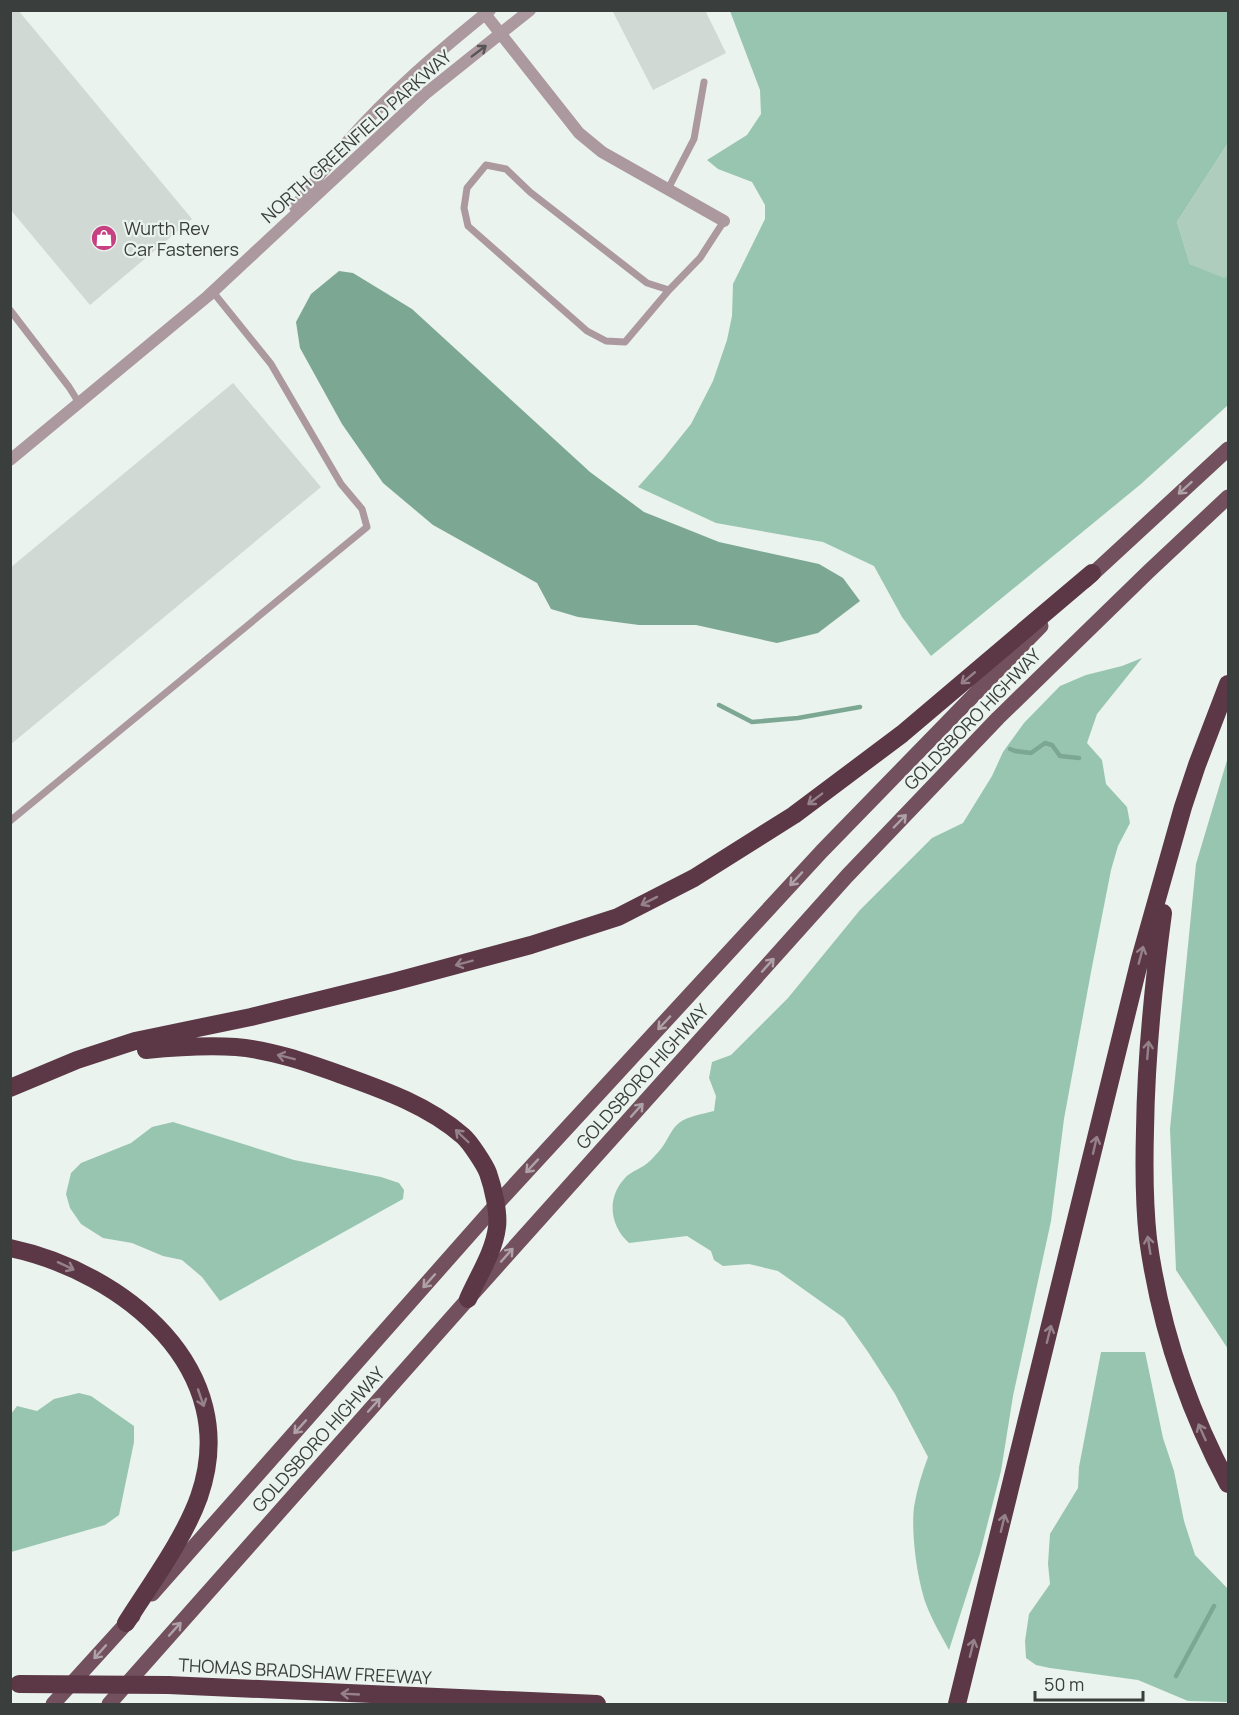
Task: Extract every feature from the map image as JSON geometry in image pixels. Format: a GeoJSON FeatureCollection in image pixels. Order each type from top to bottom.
{"type":"FeatureCollection","features":[{"type":"Feature","properties":{"kind":"highway"},"geometry":{"type":"LineString","coordinates":[[10,1088],[77,1060],[135,1041],[251,1017],[393,982],[531,945],[618,917],[694,878],[794,815],[902,734],[1092,573]]}},
{"type":"Feature","properties":{"kind":"highway"},"geometry":{"type":"LineString","coordinates":[[957,1704],[1140,959],[1197,765],[1228,684]]}},
{"type":"Feature","properties":{"kind":"highway"},"geometry":{"type":"LineString","coordinates":[[1170,852],[1152,997],[1146,1071],[1144,1190],[1147,1228],[1170,1344],[1189,1402],[1228,1484]]}},
{"type":"Feature","properties":{"kind":"highway"},"geometry":{"type":"LineString","coordinates":[[77,1060],[183,1046],[238,1047],[287,1057],[329,1070],[407,1100],[436,1116],[465,1137],[488,1172],[495,1206],[497,1226],[492,1247],[468,1299]]}},
{"type":"Feature","properties":{"kind":"highway"},"geometry":{"type":"LineString","coordinates":[[10,1248],[59,1262],[86,1275],[108,1287],[146,1315],[176,1347],[198,1387],[205,1408],[208,1450],[205,1476],[199,1498],[182,1533],[126,1623]]}},
{"type":"Feature","properties":{"kind":"highway","name":"THOMAS BRADSHAW FREEWAY"},"geometry":{"type":"LineString","coordinates":[[13,1684],[168,1685],[597,1704]]}},
{"type":"Feature","properties":{"kind":"main road"},"geometry":{"type":"LineString","coordinates":[[53,1704],[495,1206],[822,851],[1092,573],[1228,449]]}},
{"type":"Feature","properties":{"kind":"main road","name":"GOLDSBORO HIGHWAY"},"geometry":{"type":"LineString","coordinates":[[109,1704],[468,1299],[863,860],[998,718],[1228,497]]}},
{"type":"Feature","properties":{"kind":"street","name":"NORTH GREENFIELD PARKWAY"},"geometry":{"type":"LineString","coordinates":[[10,460],[213,292],[425,94],[530,10]]}},
{"type":"Feature","properties":{"kind":"street","name":"NORTH GREENFIELD PARKWAY"},"geometry":{"type":"LineString","coordinates":[[264,245],[347,142],[408,78],[487,12]]}},
{"type":"Feature","properties":{"kind":"street"},"geometry":{"type":"LineString","coordinates":[[487,12],[500,35],[579,133],[602,152],[724,221]]}},
{"type":"Feature","properties":{"kind":"lane"},"geometry":{"type":"LineString","coordinates":[[668,189],[694,138],[705,82]]}},
{"type":"Feature","properties":{"kind":"lane"},"geometry":{"type":"LineString","coordinates":[[669,290],[647,283],[530,192],[506,169],[486,165],[467,188],[464,208],[468,226],[587,331],[606,341],[625,342],[669,290],[700,258],[724,221]]}},
{"type":"Feature","properties":{"kind":"lane"},"geometry":{"type":"LineString","coordinates":[[10,821],[367,527],[363,509],[341,484],[271,364],[213,292]]}},
{"type":"Feature","properties":{"kind":"lane"},"geometry":{"type":"LineString","coordinates":[[10,310],[79,403]]}},
{"type":"Feature","properties":{"kind":"shaded area"},"geometry":{"type":"Polygon","coordinates":[[[730,11],[1228,11],[1228,143],[1177,222],[1190,264],[1224,278],[1228,275],[1228,405],[1141,484],[931,656],[902,617],[874,566],[823,542],[716,523],[638,487],[691,424],[713,381],[727,340],[732,316],[733,284],[765,219],[765,205],[752,182],[718,169],[707,160],[747,135],[761,114],[760,90],[730,11]]]}},
{"type":"Feature","properties":{"kind":"shaded area"},"geometry":{"type":"Polygon","coordinates":[[[1228,143],[1228,275],[1224,279],[1190,264],[1177,222],[1228,143]]]}},
{"type":"Feature","properties":{"kind":"shaded area"},"geometry":{"type":"Polygon","coordinates":[[[339,271],[353,273],[412,309],[590,472],[644,512],[719,542],[819,564],[843,578],[860,601],[818,633],[777,643],[696,625],[639,625],[578,617],[551,609],[537,583],[433,525],[383,483],[342,424],[300,348],[296,322],[311,294],[339,271]]]}},
{"type":"Feature","properties":{"kind":"shaded area"},"geometry":{"type":"Polygon","coordinates":[[[1142,658],[1097,714],[1087,743],[1102,760],[1106,784],[1127,807],[1130,823],[1118,846],[1111,870],[1064,1119],[1051,1221],[1013,1396],[1001,1471],[980,1553],[949,1650],[926,1604],[920,1582],[913,1530],[914,1507],[928,1457],[895,1394],[844,1318],[778,1271],[749,1264],[723,1266],[714,1260],[711,1251],[687,1236],[629,1243],[614,1220],[613,1203],[615,1194],[625,1178],[651,1160],[677,1125],[691,1117],[714,1111],[716,1096],[709,1078],[712,1062],[731,1055],[788,998],[860,910],[932,838],[963,823],[992,776],[1003,752],[1024,723],[1060,686],[1086,675],[1122,666],[1142,658]]]}},
{"type":"Feature","properties":{"kind":"shaded area"},"geometry":{"type":"Polygon","coordinates":[[[1228,757],[1228,1349],[1176,1270],[1170,1129],[1196,864],[1228,757]]]}},
{"type":"Feature","properties":{"kind":"shaded area"},"geometry":{"type":"Polygon","coordinates":[[[173,1122],[294,1160],[381,1177],[399,1183],[404,1190],[403,1199],[220,1301],[202,1277],[182,1260],[163,1256],[132,1243],[103,1238],[81,1224],[70,1208],[66,1194],[71,1173],[81,1163],[131,1143],[152,1127],[173,1122]]]}},
{"type":"Feature","properties":{"kind":"shaded area"},"geometry":{"type":"Polygon","coordinates":[[[1101,1352],[1145,1352],[1163,1438],[1174,1471],[1184,1521],[1195,1555],[1228,1589],[1228,1702],[1188,1701],[1138,1680],[1050,1668],[1036,1665],[1026,1658],[1025,1641],[1029,1614],[1050,1584],[1048,1564],[1050,1534],[1078,1488],[1079,1467],[1101,1352]]]}},
{"type":"Feature","properties":{"kind":"shaded area"},"geometry":{"type":"Polygon","coordinates":[[[79,1393],[91,1396],[134,1426],[134,1442],[119,1515],[105,1525],[11,1552],[11,1414],[17,1406],[37,1411],[54,1399],[79,1393]]]}},
{"type":"Feature","properties":{"kind":"building"},"geometry":{"type":"Polygon","coordinates":[[[10,10],[18,10],[192,219],[90,305],[10,209],[10,10]]]}},
{"type":"Feature","properties":{"kind":"building"},"geometry":{"type":"Polygon","coordinates":[[[612,10],[705,10],[726,53],[653,90],[612,10]]]}},
{"type":"Feature","properties":{"kind":"building"},"geometry":{"type":"Polygon","coordinates":[[[233,383],[321,487],[10,745],[10,568],[233,383]]]}},
{"type":"Feature","properties":{"kind":"waterway"},"geometry":{"type":"LineString","coordinates":[[719,705],[752,722],[798,718],[860,707]]}},
{"type":"Feature","properties":{"kind":"waterway"},"geometry":{"type":"LineString","coordinates":[[1010,749],[1031,753],[1045,743],[1052,745],[1060,756],[1079,758]]}},
{"type":"Feature","properties":{"kind":"waterway"},"geometry":{"type":"LineString","coordinates":[[1176,1676],[1214,1606]]}},
{"type":"Feature","properties":{"kind":"place","name":"Wurth Rev Car Fasteners"},"geometry":{"type":"Point","coordinates":[104,238]}}]}
